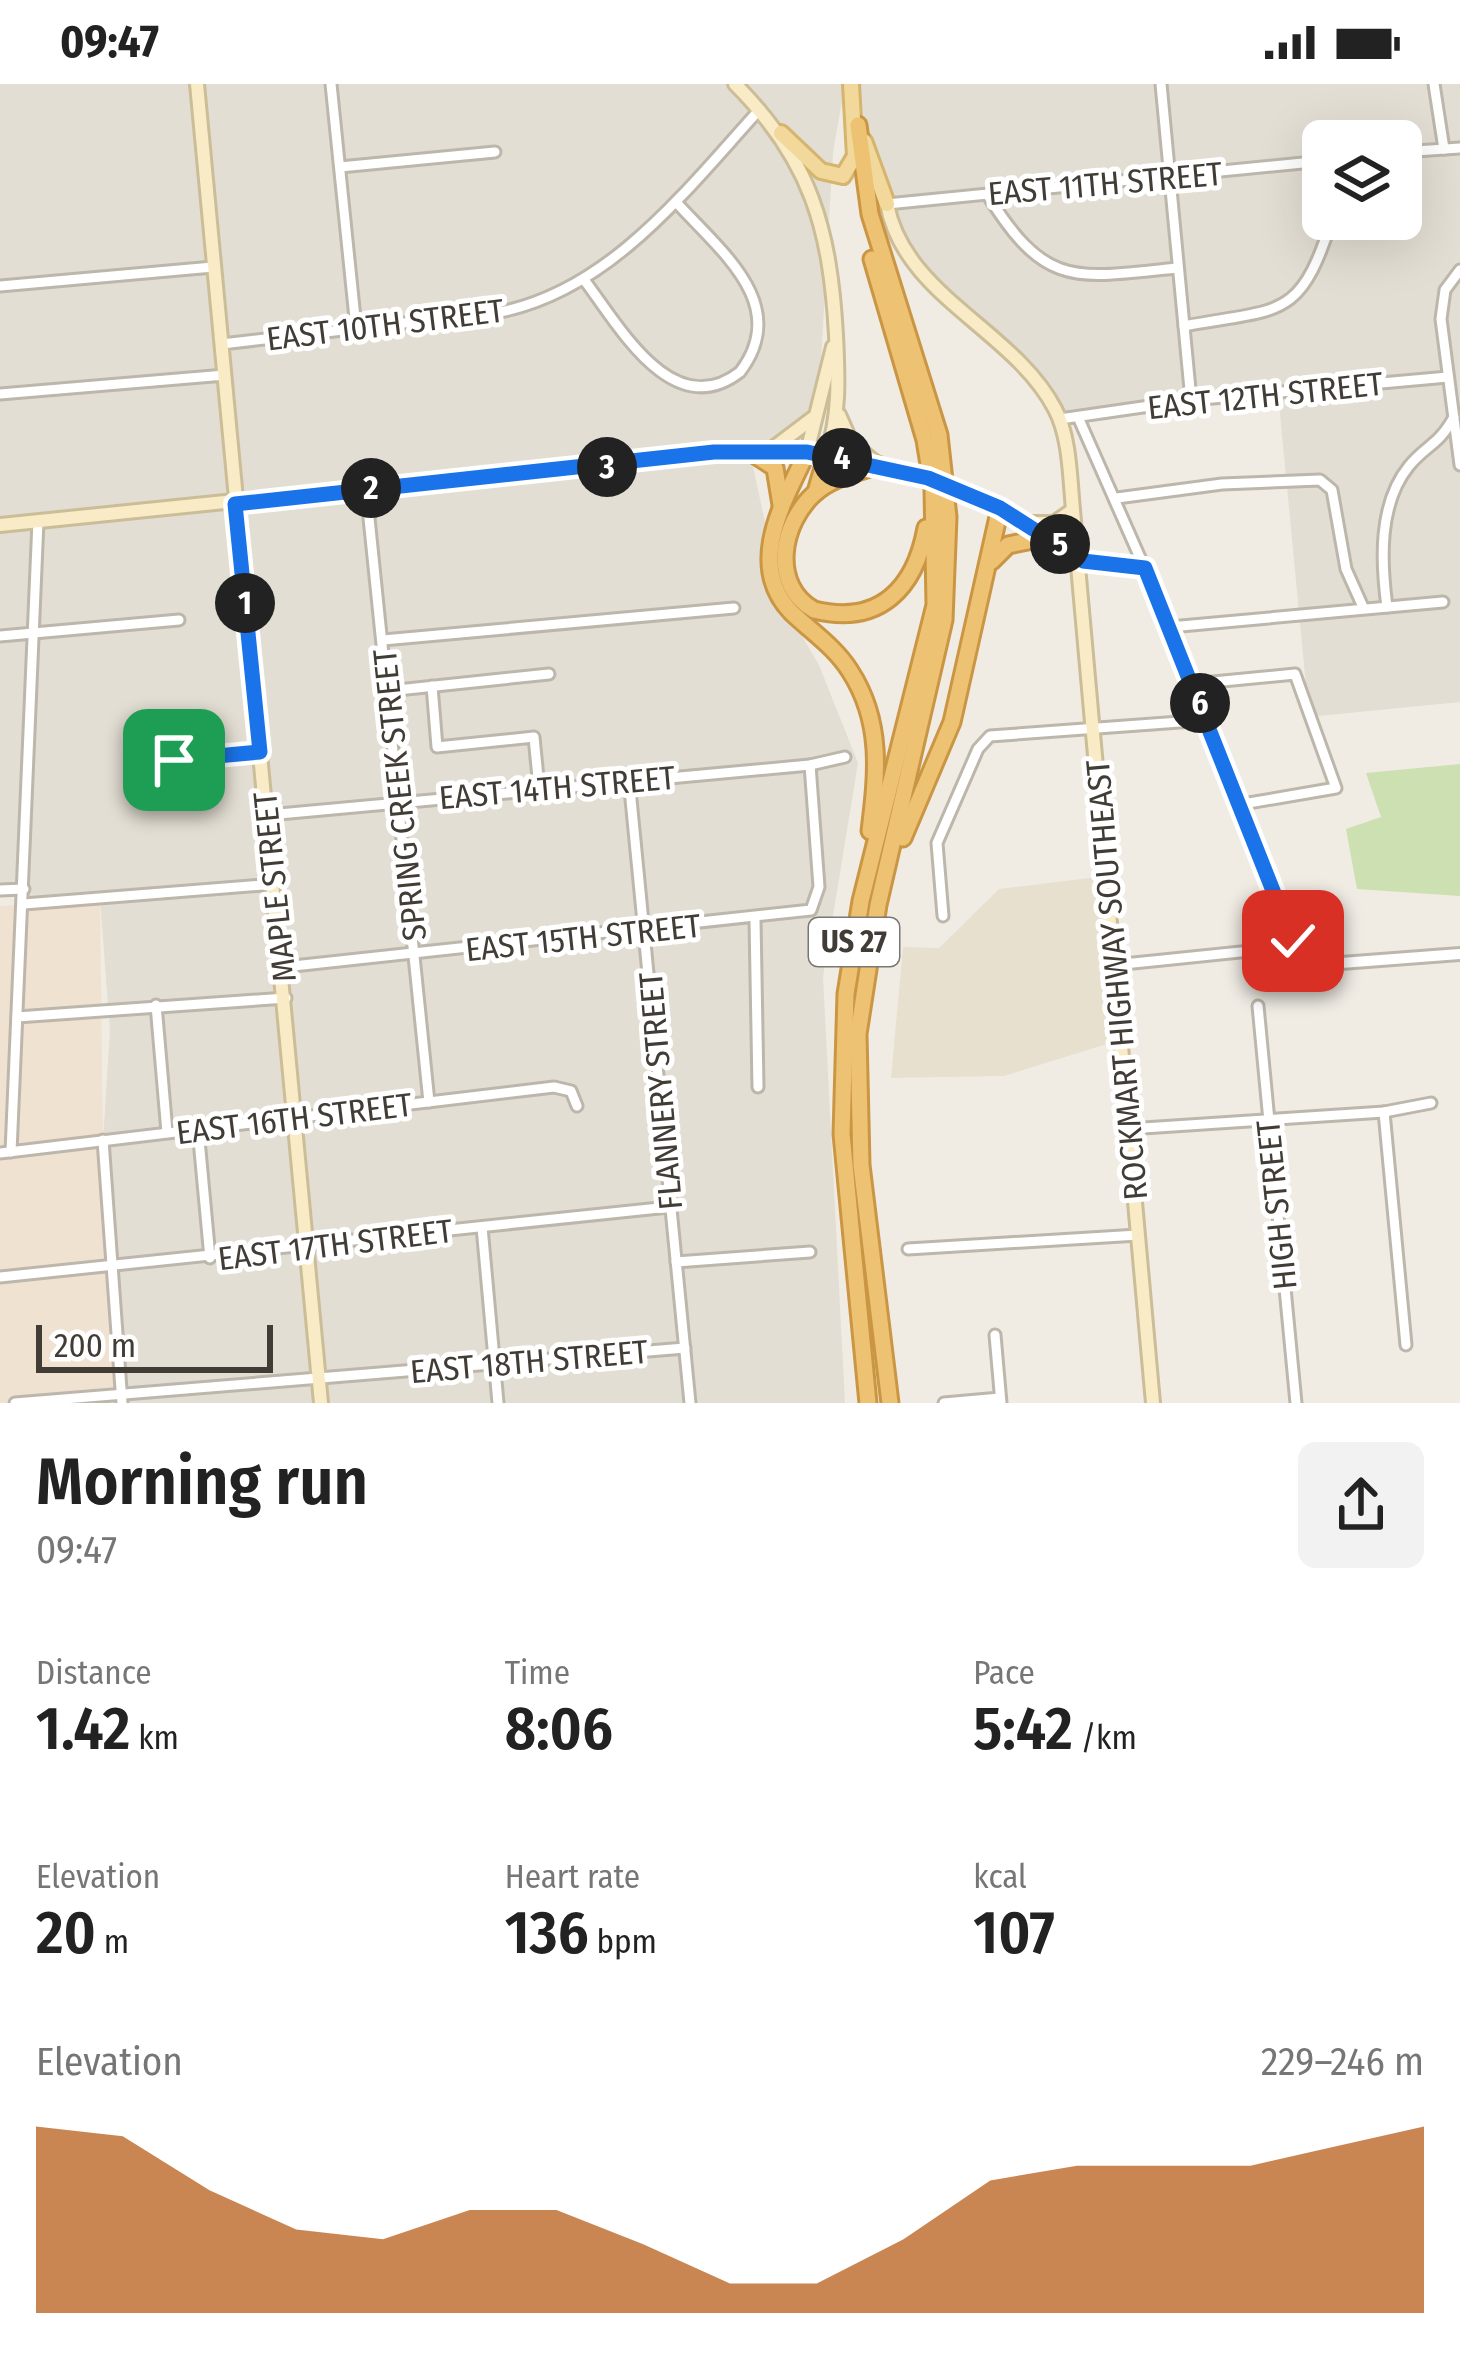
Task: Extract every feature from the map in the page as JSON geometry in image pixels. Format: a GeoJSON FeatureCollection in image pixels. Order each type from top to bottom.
{"type":"FeatureCollection","features":[{"type":"Feature","properties":{"kind":"highway","name":"US 27"},"geometry":{"type":"LineString","coordinates":[[858,124],[870,214],[939,434],[948,518],[944,620],[863,983],[856,1083],[869,1248],[890,1403]]}},
{"type":"Feature","properties":{"kind":"highway","name":"US 27"},"geometry":{"type":"LineString","coordinates":[[855,156],[861,222],[925,440],[933,489],[935,605],[861,901],[846,994],[842,1134],[868,1403]]}},
{"type":"Feature","properties":{"kind":"highway"},"geometry":{"type":"LineString","coordinates":[[749,451],[775,468],[781,508]]}},
{"type":"Feature","properties":{"kind":"highway"},"geometry":{"type":"LineString","coordinates":[[807,452],[770,545],[777,593],[849,669],[867,708],[879,757],[861,901]]}},
{"type":"Feature","properties":{"kind":"highway"},"geometry":{"type":"LineString","coordinates":[[827,454],[816,492],[795,517],[785,546],[786,569],[804,604],[850,615],[883,602],[909,581],[919,564],[933,489]]}},
{"type":"Feature","properties":{"kind":"highway"},"geometry":{"type":"LineString","coordinates":[[816,492],[878,465]]}},
{"type":"Feature","properties":{"kind":"highway"},"geometry":{"type":"LineString","coordinates":[[888,868],[940,757],[992,561],[1000,508]]}},
{"type":"Feature","properties":{"kind":"highway"},"geometry":{"type":"LineString","coordinates":[[992,561],[1008,544],[1048,537]]}},
{"type":"Feature","properties":{"kind":"main road","name":"MAPLE STREET"},"geometry":{"type":"LineString","coordinates":[[197,84],[284,968],[321,1403]]}},
{"type":"Feature","properties":{"kind":"main road"},"geometry":{"type":"LineString","coordinates":[[735,84],[781,133],[834,178],[843,176],[855,156]]}},
{"type":"Feature","properties":{"kind":"main road","name":"US 27"},"geometry":{"type":"LineString","coordinates":[[851,84],[855,156]]}},
{"type":"Feature","properties":{"kind":"main road","name":"US 27"},"geometry":{"type":"LineString","coordinates":[[852,104],[858,124]]}},
{"type":"Feature","properties":{"kind":"main road"},"geometry":{"type":"LineString","coordinates":[[858,124],[913,263],[1034,380],[1060,419]]}},
{"type":"Feature","properties":{"kind":"main road"},"geometry":{"type":"LineString","coordinates":[[781,133],[814,195],[824,231],[836,334],[837,411],[827,454]]}},
{"type":"Feature","properties":{"kind":"main road"},"geometry":{"type":"LineString","coordinates":[[807,452],[836,334]]}},
{"type":"Feature","properties":{"kind":"main road"},"geometry":{"type":"LineString","coordinates":[[837,411],[851,442],[878,465]]}},
{"type":"Feature","properties":{"kind":"main road"},"geometry":{"type":"LineString","coordinates":[[769,451],[818,413]]}},
{"type":"Feature","properties":{"kind":"main road","name":"ROCKMART HIGHWAY SOUTHEAST"},"geometry":{"type":"LineString","coordinates":[[1060,419],[1073,510],[1153,1403]]}},
{"type":"Feature","properties":{"kind":"main road"},"geometry":{"type":"LineString","coordinates":[[0,525],[749,451],[807,452],[902,470],[967,493],[1000,508],[1077,557]]}},
{"type":"Feature","properties":{"kind":"main road"},"geometry":{"type":"LineString","coordinates":[[1025,523],[1054,523],[1073,510]]}},
{"type":"Feature","properties":{"kind":"street"},"geometry":{"type":"LineString","coordinates":[[332,84],[356,328]]}},
{"type":"Feature","properties":{"kind":"street"},"geometry":{"type":"LineString","coordinates":[[1161,84],[1191,400]]}},
{"type":"Feature","properties":{"kind":"street"},"geometry":{"type":"LineString","coordinates":[[1434,84],[1444,149]]}},
{"type":"Feature","properties":{"kind":"street","name":"EAST 10TH STREET"},"geometry":{"type":"LineString","coordinates":[[222,344],[530,306],[585,281],[676,202],[760,109]]}},
{"type":"Feature","properties":{"kind":"street"},"geometry":{"type":"LineString","coordinates":[[1422,151],[1460,148]]}},
{"type":"Feature","properties":{"kind":"street"},"geometry":{"type":"LineString","coordinates":[[340,166],[495,152]]}},
{"type":"Feature","properties":{"kind":"street","name":"EAST 11TH STREET"},"geometry":{"type":"LineString","coordinates":[[887,204],[1302,164]]}},
{"type":"Feature","properties":{"kind":"street"},"geometry":{"type":"LineString","coordinates":[[987,194],[1007,226],[1057,271],[1092,277],[1178,268]]}},
{"type":"Feature","properties":{"kind":"street"},"geometry":{"type":"LineString","coordinates":[[585,281],[634,347],[664,377],[700,386],[725,382],[740,372],[758,339],[753,291],[676,202]]}},
{"type":"Feature","properties":{"kind":"street"},"geometry":{"type":"LineString","coordinates":[[1184,326],[1291,302],[1316,270],[1325,240]]}},
{"type":"Feature","properties":{"kind":"street"},"geometry":{"type":"LineString","coordinates":[[0,286],[213,267]]}},
{"type":"Feature","properties":{"kind":"street"},"geometry":{"type":"LineString","coordinates":[[1460,270],[1441,302],[1460,465]]}},
{"type":"Feature","properties":{"kind":"street"},"geometry":{"type":"LineString","coordinates":[[0,394],[225,375]]}},
{"type":"Feature","properties":{"kind":"street","name":"EAST 12TH STREET"},"geometry":{"type":"LineString","coordinates":[[1060,419],[1191,400],[1448,377]]}},
{"type":"Feature","properties":{"kind":"street"},"geometry":{"type":"LineString","coordinates":[[1078,417],[1117,498],[1237,805],[1298,946],[1328,964],[1460,954]]}},
{"type":"Feature","properties":{"kind":"street"},"geometry":{"type":"LineString","coordinates":[[1387,607],[1383,554],[1391,502],[1410,464],[1440,443],[1454,417]]}},
{"type":"Feature","properties":{"kind":"street"},"geometry":{"type":"LineString","coordinates":[[1117,498],[1294,478],[1327,484],[1346,569],[1363,608]]}},
{"type":"Feature","properties":{"kind":"street","name":"SPRING CREEK STREET"},"geometry":{"type":"LineString","coordinates":[[366,489],[429,1102]]}},
{"type":"Feature","properties":{"kind":"street"},"geometry":{"type":"LineString","coordinates":[[5,1152],[24,904],[38,521]]}},
{"type":"Feature","properties":{"kind":"street"},"geometry":{"type":"LineString","coordinates":[[1077,557],[1145,568]]}},
{"type":"Feature","properties":{"kind":"street"},"geometry":{"type":"LineString","coordinates":[[1170,627],[1443,602]]}},
{"type":"Feature","properties":{"kind":"street"},"geometry":{"type":"LineString","coordinates":[[383,640],[734,608]]}},
{"type":"Feature","properties":{"kind":"street"},"geometry":{"type":"LineString","coordinates":[[0,636],[179,620]]}},
{"type":"Feature","properties":{"kind":"street"},"geometry":{"type":"LineString","coordinates":[[388,691],[549,674]]}},
{"type":"Feature","properties":{"kind":"street"},"geometry":{"type":"LineString","coordinates":[[1192,684],[1294,674],[1336,788],[1237,805]]}},
{"type":"Feature","properties":{"kind":"street"},"geometry":{"type":"LineString","coordinates":[[432,686],[437,746],[533,737],[539,788]]}},
{"type":"Feature","properties":{"kind":"street"},"geometry":{"type":"LineString","coordinates":[[943,916],[934,854],[978,749],[995,735],[1207,720]]}},
{"type":"Feature","properties":{"kind":"street"},"geometry":{"type":"LineString","coordinates":[[174,760],[260,752]]}},
{"type":"Feature","properties":{"kind":"street","name":"EAST 14TH STREET"},"geometry":{"type":"LineString","coordinates":[[268,815],[810,765],[845,757]]}},
{"type":"Feature","properties":{"kind":"street","name":"EAST 15TH STREET"},"geometry":{"type":"LineString","coordinates":[[284,968],[755,920],[811,910],[819,887],[810,765]]}},
{"type":"Feature","properties":{"kind":"street","name":"FLANNERY STREET"},"geometry":{"type":"LineString","coordinates":[[629,779],[690,1403]]}},
{"type":"Feature","properties":{"kind":"street"},"geometry":{"type":"LineString","coordinates":[[24,904],[276,884]]}},
{"type":"Feature","properties":{"kind":"street"},"geometry":{"type":"LineString","coordinates":[[0,890],[24,889]]}},
{"type":"Feature","properties":{"kind":"street"},"geometry":{"type":"LineString","coordinates":[[755,920],[758,1087]]}},
{"type":"Feature","properties":{"kind":"street"},"geometry":{"type":"LineString","coordinates":[[1114,965],[1298,946]]}},
{"type":"Feature","properties":{"kind":"street"},"geometry":{"type":"LineString","coordinates":[[17,1017],[286,998]]}},
{"type":"Feature","properties":{"kind":"street"},"geometry":{"type":"LineString","coordinates":[[156,1005],[167,1132]]}},
{"type":"Feature","properties":{"kind":"street","name":"HIGH STREET"},"geometry":{"type":"LineString","coordinates":[[1258,1006],[1296,1403]]}},
{"type":"Feature","properties":{"kind":"street","name":"EAST 16TH STREET"},"geometry":{"type":"LineString","coordinates":[[5,1152],[563,1087],[571,1091],[577,1106]]}},
{"type":"Feature","properties":{"kind":"street"},"geometry":{"type":"LineString","coordinates":[[1128,1129],[1384,1112],[1431,1103]]}},
{"type":"Feature","properties":{"kind":"street"},"geometry":{"type":"LineString","coordinates":[[1384,1112],[1406,1345]]}},
{"type":"Feature","properties":{"kind":"street"},"geometry":{"type":"LineString","coordinates":[[199,1130],[210,1258]]}},
{"type":"Feature","properties":{"kind":"street"},"geometry":{"type":"LineString","coordinates":[[103,1140],[116,1267],[122,1399]]}},
{"type":"Feature","properties":{"kind":"street","name":"EAST 17TH STREET"},"geometry":{"type":"LineString","coordinates":[[0,1277],[669,1207]]}},
{"type":"Feature","properties":{"kind":"street"},"geometry":{"type":"LineString","coordinates":[[482,1227],[498,1403]]}},
{"type":"Feature","properties":{"kind":"street"},"geometry":{"type":"LineString","coordinates":[[908,1249],[1138,1235]]}},
{"type":"Feature","properties":{"kind":"street"},"geometry":{"type":"LineString","coordinates":[[676,1262],[810,1252]]}},
{"type":"Feature","properties":{"kind":"street"},"geometry":{"type":"LineString","coordinates":[[944,1403],[1001,1400],[995,1335]]}},
{"type":"Feature","properties":{"kind":"street","name":"EAST 18TH STREET"},"geometry":{"type":"LineString","coordinates":[[15,1403],[122,1399],[685,1348]]}},
{"type":"Feature","properties":{"kind":"shaded area"},"geometry":{"type":"Polygon","coordinates":[[[0,84],[845,84],[833,152],[818,413],[750,452],[782,602],[819,665],[858,763],[823,977],[845,1403],[129,1403],[103,1140],[110,1031],[100,899],[24,904],[23,889],[0,890],[0,84]]]}},
{"type":"Feature","properties":{"kind":"shaded area"},"geometry":{"type":"Polygon","coordinates":[[[851,84],[1460,84],[1460,702],[1309,717],[1278,393],[1060,419],[1034,380],[913,263],[858,125],[851,84]]]}},
{"type":"Feature","properties":{"kind":"shaded area"},"geometry":{"type":"Polygon","coordinates":[[[1106,876],[1120,1040],[1004,1076],[891,1078],[903,947],[939,948],[999,889],[1106,876]]]}},
{"type":"Feature","properties":{"kind":"shaded area"},"geometry":{"type":"Polygon","coordinates":[[[100,899],[103,1140],[122,1403],[0,1403],[0,906],[100,899]]]}},
{"type":"Feature","properties":{"kind":"green space"},"geometry":{"type":"Polygon","coordinates":[[[1460,764],[1460,896],[1357,889],[1346,829],[1381,817],[1366,773],[1460,764]]]}},
{"type":"Feature","properties":{"kind":"route"},"geometry":{"type":"LineString","coordinates":[[174,760],[260,752],[235,504],[714,452],[827,454],[902,470],[967,493],[1091,564],[1145,568],[1293,941]]}}]}
